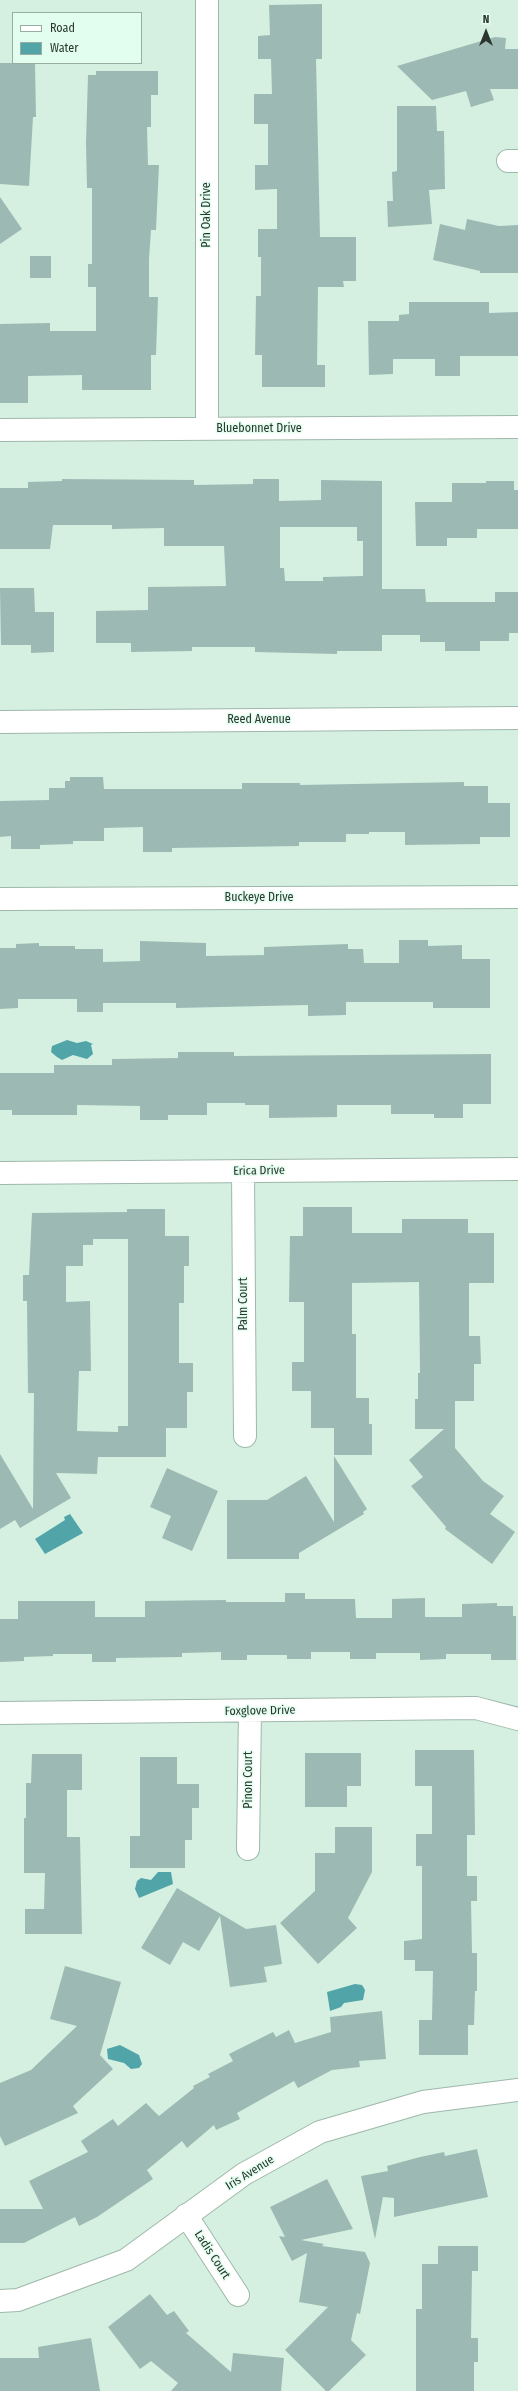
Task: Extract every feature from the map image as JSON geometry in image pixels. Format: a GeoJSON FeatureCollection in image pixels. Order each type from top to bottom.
{"type":"FeatureCollection","features":[{"type":"Feature","properties":{"kind":"street","name":"Pin Oak Drive"},"geometry":{"type":"LineString","coordinates":[[206,0],[207,429]]}},
{"type":"Feature","properties":{"kind":"street","name":"Bluebonnet Drive"},"geometry":{"type":"LineString","coordinates":[[0,430],[518,427]]}},
{"type":"Feature","properties":{"kind":"street","name":"Reed Avenue"},"geometry":{"type":"LineString","coordinates":[[0,722],[518,718]]}},
{"type":"Feature","properties":{"kind":"street","name":"Buckeye Drive"},"geometry":{"type":"LineString","coordinates":[[0,899],[518,897]]}},
{"type":"Feature","properties":{"kind":"street","name":"Erica Drive"},"geometry":{"type":"LineString","coordinates":[[0,1173],[518,1169]]}},
{"type":"Feature","properties":{"kind":"street","name":"Palm Court"},"geometry":{"type":"LineString","coordinates":[[243,1171],[245,1436]]}},
{"type":"Feature","properties":{"kind":"street","name":"Foxglove Drive"},"geometry":{"type":"LineString","coordinates":[[0,1713],[476,1708],[518,1719]]}},
{"type":"Feature","properties":{"kind":"street","name":"Pinon Court"},"geometry":{"type":"LineString","coordinates":[[248,1849],[250,1711]]}},
{"type":"Feature","properties":{"kind":"street","name":"Iris Avenue"},"geometry":{"type":"LineString","coordinates":[[0,2300],[18,2300],[126,2260],[244,2174],[320,2132],[423,2102],[518,2090]]}},
{"type":"Feature","properties":{"kind":"street","name":"Ladis Court"},"geometry":{"type":"LineString","coordinates":[[186,2215],[238,2295]]}},
{"type":"Feature","properties":{"kind":"water"},"geometry":{"type":"Polygon","coordinates":[[[67,1040],[77,1043],[86,1041],[93,1044],[91,1045],[93,1054],[87,1059],[73,1055],[62,1060],[51,1052],[52,1046],[67,1040]]]}},
{"type":"Feature","properties":{"kind":"water"},"geometry":{"type":"Polygon","coordinates":[[[70,1514],[83,1533],[45,1554],[35,1539],[65,1520],[64,1517],[70,1514]]]}},
{"type":"Feature","properties":{"kind":"water"},"geometry":{"type":"Polygon","coordinates":[[[158,1872],[171,1872],[173,1884],[139,1898],[135,1889],[137,1881],[141,1878],[151,1880],[158,1872]]]}},
{"type":"Feature","properties":{"kind":"water"},"geometry":{"type":"Polygon","coordinates":[[[355,1984],[362,1985],[365,1990],[363,2000],[344,2003],[341,2007],[330,2011],[327,1992],[355,1984]]]}},
{"type":"Feature","properties":{"kind":"water"},"geometry":{"type":"Polygon","coordinates":[[[120,2045],[139,2055],[142,2064],[139,2068],[131,2069],[124,2063],[108,2059],[107,2049],[120,2045]]]}},
{"type":"Feature","properties":{"kind":"building"},"geometry":{"type":"Polygon","coordinates":[[[322,4],[322,59],[316,59],[320,237],[356,237],[356,281],[343,281],[344,287],[318,287],[317,365],[325,365],[325,387],[262,387],[262,355],[255,355],[256,296],[261,296],[261,257],[258,257],[258,229],[277,229],[277,189],[255,190],[255,165],[268,165],[268,124],[254,124],[254,94],[272,94],[271,59],[258,59],[258,36],[270,35],[269,5],[322,4]]]}},
{"type":"Feature","properties":{"kind":"building"},"geometry":{"type":"Polygon","coordinates":[[[495,37],[506,38],[505,49],[518,49],[518,89],[490,89],[494,100],[471,107],[466,91],[432,100],[397,66],[495,37]]]}},
{"type":"Feature","properties":{"kind":"building"},"geometry":{"type":"Polygon","coordinates":[[[0,63],[35,64],[36,117],[33,117],[29,186],[0,184],[0,63]]]}},
{"type":"Feature","properties":{"kind":"building"},"geometry":{"type":"Polygon","coordinates":[[[96,71],[158,71],[158,95],[151,95],[151,127],[147,127],[148,165],[159,165],[156,230],[151,230],[149,259],[149,297],[158,297],[156,355],[151,355],[151,390],[82,390],[82,375],[28,376],[28,403],[0,403],[0,324],[50,323],[50,331],[96,331],[96,287],[88,287],[88,264],[92,264],[92,188],[87,188],[86,143],[88,75],[96,75],[96,71]]]}},
{"type":"Feature","properties":{"kind":"building"},"geometry":{"type":"Polygon","coordinates":[[[397,106],[436,106],[437,131],[444,131],[445,189],[429,190],[432,224],[388,227],[387,201],[393,201],[392,172],[397,171],[397,106]]]}},
{"type":"Feature","properties":{"kind":"building"},"geometry":{"type":"Polygon","coordinates":[[[0,197],[22,229],[0,244],[0,197]]]}},
{"type":"Feature","properties":{"kind":"building"},"geometry":{"type":"Polygon","coordinates":[[[467,219],[499,226],[518,225],[518,273],[480,273],[480,271],[433,260],[440,224],[465,230],[467,219]]]}},
{"type":"Feature","properties":{"kind":"building"},"geometry":{"type":"Polygon","coordinates":[[[30,256],[51,256],[51,278],[30,278],[30,256]]]}},
{"type":"Feature","properties":{"kind":"building"},"geometry":{"type":"Polygon","coordinates":[[[409,302],[489,302],[489,313],[518,312],[518,356],[460,356],[460,376],[435,376],[435,359],[393,359],[393,374],[369,375],[368,321],[399,321],[399,315],[409,314],[409,302]]]}},
{"type":"Feature","properties":{"kind":"building"},"geometry":{"type":"Polygon","coordinates":[[[62,479],[194,480],[194,485],[253,484],[253,479],[279,479],[279,501],[321,500],[321,480],[382,481],[382,589],[425,589],[426,602],[495,602],[495,592],[518,592],[518,633],[509,633],[509,641],[480,641],[480,651],[445,651],[445,642],[420,642],[420,635],[382,635],[382,651],[337,651],[337,654],[255,652],[255,647],[192,647],[192,651],[131,652],[131,643],[96,643],[96,611],[148,610],[148,587],[226,586],[224,546],[164,546],[164,528],[112,529],[112,525],[53,525],[50,549],[0,549],[0,488],[28,488],[28,482],[62,481],[62,479]],[[280,527],[280,568],[284,568],[285,581],[323,581],[323,577],[363,576],[363,541],[357,541],[357,527],[280,527]]]}},
{"type":"Feature","properties":{"kind":"building"},"geometry":{"type":"Polygon","coordinates":[[[486,481],[514,481],[514,490],[518,490],[518,529],[477,529],[477,538],[447,538],[447,546],[416,546],[415,502],[452,502],[452,483],[486,483],[486,481]]]}},
{"type":"Feature","properties":{"kind":"building"},"geometry":{"type":"Polygon","coordinates":[[[0,588],[34,588],[35,612],[54,612],[54,652],[31,653],[31,645],[1,645],[0,588]]]}},
{"type":"Feature","properties":{"kind":"building"},"geometry":{"type":"Polygon","coordinates":[[[70,777],[103,777],[104,789],[242,789],[242,783],[300,783],[300,785],[464,782],[464,786],[488,786],[488,803],[510,803],[510,837],[480,837],[480,844],[405,845],[405,832],[369,832],[369,834],[346,834],[346,842],[299,842],[299,846],[172,848],[172,852],[143,852],[143,827],[104,828],[104,841],[73,841],[73,844],[40,845],[40,849],[11,849],[11,836],[0,837],[0,801],[49,800],[49,788],[65,788],[65,781],[70,781],[70,777]]]}},
{"type":"Feature","properties":{"kind":"building"},"geometry":{"type":"Polygon","coordinates":[[[399,940],[428,940],[428,946],[462,945],[462,959],[490,959],[490,1008],[433,1008],[433,1002],[346,1002],[346,1015],[308,1016],[308,1005],[176,1008],[176,1003],[103,1003],[103,1012],[77,1012],[77,999],[18,999],[18,1008],[0,1009],[0,948],[16,948],[16,944],[39,943],[39,946],[75,946],[75,949],[103,949],[103,962],[140,961],[140,941],[206,943],[206,956],[264,955],[264,947],[348,944],[348,949],[363,949],[364,963],[399,963],[399,940]]]}},
{"type":"Feature","properties":{"kind":"building"},"geometry":{"type":"Polygon","coordinates":[[[178,1052],[234,1052],[234,1056],[491,1054],[491,1104],[463,1104],[463,1118],[434,1118],[434,1114],[391,1114],[391,1105],[337,1105],[337,1117],[269,1118],[269,1105],[245,1105],[245,1103],[207,1103],[207,1115],[168,1115],[168,1120],[140,1120],[140,1106],[77,1105],[77,1115],[12,1115],[12,1110],[0,1110],[0,1073],[54,1073],[54,1065],[112,1065],[112,1059],[178,1058],[178,1052]]]}},
{"type":"Feature","properties":{"kind":"building"},"geometry":{"type":"Polygon","coordinates":[[[303,1207],[352,1207],[352,1233],[402,1233],[402,1219],[468,1219],[468,1233],[494,1233],[494,1283],[469,1283],[469,1336],[480,1336],[481,1364],[474,1364],[474,1401],[455,1401],[455,1448],[483,1481],[504,1496],[490,1514],[515,1532],[492,1564],[445,1529],[446,1527],[411,1486],[423,1477],[409,1460],[444,1429],[415,1429],[415,1399],[418,1399],[418,1373],[420,1373],[419,1282],[352,1283],[352,1334],[356,1334],[356,1398],[369,1398],[369,1424],[372,1424],[372,1455],[334,1455],[334,1428],[311,1428],[311,1391],[292,1391],[292,1362],[304,1362],[304,1302],[289,1302],[290,1236],[303,1236],[303,1207]]]}},
{"type":"Feature","properties":{"kind":"building"},"geometry":{"type":"Polygon","coordinates":[[[127,1209],[165,1209],[165,1236],[189,1236],[189,1266],[184,1266],[184,1303],[179,1303],[179,1363],[193,1363],[193,1392],[187,1392],[187,1428],[166,1428],[166,1457],[98,1457],[97,1474],[56,1473],[71,1498],[20,1528],[15,1520],[0,1529],[0,1454],[33,1509],[34,1393],[28,1393],[27,1301],[23,1301],[23,1275],[29,1275],[32,1213],[127,1212],[127,1209]],[[93,1239],[93,1245],[83,1245],[83,1266],[66,1266],[66,1302],[90,1301],[91,1371],[79,1371],[77,1431],[118,1432],[118,1426],[128,1426],[128,1239],[93,1239]]]}},
{"type":"Feature","properties":{"kind":"building"},"geometry":{"type":"Polygon","coordinates":[[[334,1456],[367,1509],[363,1512],[364,1514],[299,1553],[299,1559],[227,1559],[227,1500],[267,1500],[306,1476],[334,1522],[334,1456]]]}},
{"type":"Feature","properties":{"kind":"building"},"geometry":{"type":"Polygon","coordinates":[[[167,1468],[218,1491],[192,1551],[162,1538],[171,1516],[150,1507],[167,1468]]]}},
{"type":"Feature","properties":{"kind":"building"},"geometry":{"type":"Polygon","coordinates":[[[285,1593],[305,1593],[305,1599],[355,1599],[356,1618],[392,1618],[392,1599],[425,1598],[425,1617],[462,1617],[462,1604],[497,1603],[497,1606],[513,1606],[513,1616],[516,1616],[516,1660],[491,1660],[491,1654],[446,1654],[446,1659],[420,1660],[420,1653],[376,1653],[376,1659],[350,1659],[350,1652],[311,1652],[311,1659],[287,1659],[287,1655],[247,1655],[247,1660],[221,1660],[221,1652],[182,1653],[182,1657],[116,1658],[116,1662],[92,1662],[92,1654],[53,1654],[53,1656],[24,1657],[24,1661],[0,1662],[0,1619],[18,1619],[18,1601],[95,1601],[95,1617],[145,1617],[145,1601],[226,1600],[226,1602],[285,1602],[285,1593]]]}},
{"type":"Feature","properties":{"kind":"building"},"geometry":{"type":"Polygon","coordinates":[[[415,1750],[474,1750],[475,1835],[467,1835],[467,1876],[477,1876],[477,1901],[471,1901],[472,1953],[477,1953],[477,1991],[475,1991],[474,2025],[468,2025],[468,2055],[419,2055],[419,2020],[432,2020],[433,1971],[415,1971],[415,1960],[404,1960],[404,1941],[422,1939],[422,1866],[416,1866],[416,1834],[432,1834],[432,1786],[415,1786],[415,1750]]]}},
{"type":"Feature","properties":{"kind":"building"},"geometry":{"type":"Polygon","coordinates":[[[305,1753],[361,1753],[361,1786],[347,1786],[347,1807],[305,1807],[305,1753]]]}},
{"type":"Feature","properties":{"kind":"building"},"geometry":{"type":"Polygon","coordinates":[[[32,1754],[82,1754],[82,1790],[67,1790],[67,1837],[80,1837],[82,1934],[25,1934],[25,1909],[44,1909],[45,1873],[24,1873],[24,1818],[26,1818],[26,1783],[31,1783],[32,1754]]]}},
{"type":"Feature","properties":{"kind":"building"},"geometry":{"type":"Polygon","coordinates":[[[140,1757],[177,1757],[177,1784],[199,1784],[199,1808],[192,1808],[192,1840],[185,1840],[185,1868],[130,1868],[130,1836],[140,1836],[140,1757]]]}},
{"type":"Feature","properties":{"kind":"building"},"geometry":{"type":"Polygon","coordinates":[[[335,1827],[372,1827],[372,1872],[348,1918],[357,1928],[318,1964],[280,1923],[315,1891],[315,1853],[335,1853],[335,1827]]]}},
{"type":"Feature","properties":{"kind":"building"},"geometry":{"type":"Polygon","coordinates":[[[177,1888],[246,1929],[276,1925],[282,1964],[264,1967],[267,1982],[230,1987],[220,1916],[199,1951],[183,1942],[170,1965],[141,1948],[177,1888]]]}},
{"type":"Feature","properties":{"kind":"building"},"geometry":{"type":"Polygon","coordinates":[[[65,1966],[121,1982],[100,2055],[113,2069],[73,2106],[78,2113],[5,2146],[0,2136],[0,2083],[31,2070],[77,2026],[50,2019],[65,1966]]]}},
{"type":"Feature","properties":{"kind":"building"},"geometry":{"type":"Polygon","coordinates":[[[382,2011],[386,2059],[359,2061],[360,2067],[332,2070],[298,2088],[294,2081],[237,2113],[240,2119],[216,2130],[214,2125],[187,2148],[182,2141],[147,2170],[153,2179],[97,2217],[79,2226],[75,2217],[24,2243],[0,2243],[0,2209],[43,2209],[29,2181],[88,2152],[81,2141],[113,2119],[118,2126],[146,2103],[159,2116],[194,2088],[193,2086],[210,2077],[208,2074],[233,2061],[229,2054],[273,2032],[276,2037],[289,2030],[295,2043],[331,2032],[330,2017],[382,2011]]]}},
{"type":"Feature","properties":{"kind":"building"},"geometry":{"type":"Polygon","coordinates":[[[477,2149],[488,2197],[394,2217],[394,2198],[383,2197],[375,2239],[361,2176],[388,2171],[387,2166],[420,2157],[444,2152],[445,2156],[477,2149]]]}},
{"type":"Feature","properties":{"kind":"building"},"geometry":{"type":"Polygon","coordinates":[[[327,2179],[353,2229],[301,2240],[324,2244],[322,2246],[365,2252],[370,2263],[360,2314],[357,2313],[351,2340],[366,2355],[329,2391],[326,2391],[285,2350],[328,2307],[299,2302],[307,2253],[292,2261],[279,2236],[285,2237],[270,2207],[327,2179]]]}},
{"type":"Feature","properties":{"kind":"building"},"geometry":{"type":"Polygon","coordinates":[[[438,2246],[478,2246],[478,2271],[472,2271],[471,2338],[478,2338],[478,2362],[474,2362],[474,2391],[416,2391],[416,2309],[422,2309],[422,2264],[438,2264],[438,2246]]]}},
{"type":"Feature","properties":{"kind":"building"},"geometry":{"type":"Polygon","coordinates":[[[150,2294],[167,2315],[174,2311],[189,2331],[186,2333],[231,2372],[233,2353],[284,2358],[281,2391],[171,2391],[178,2383],[151,2361],[140,2369],[108,2327],[150,2294]]]}},
{"type":"Feature","properties":{"kind":"building"},"geometry":{"type":"Polygon","coordinates":[[[91,2338],[100,2391],[0,2391],[0,2358],[39,2358],[38,2347],[91,2338]]]}}]}
